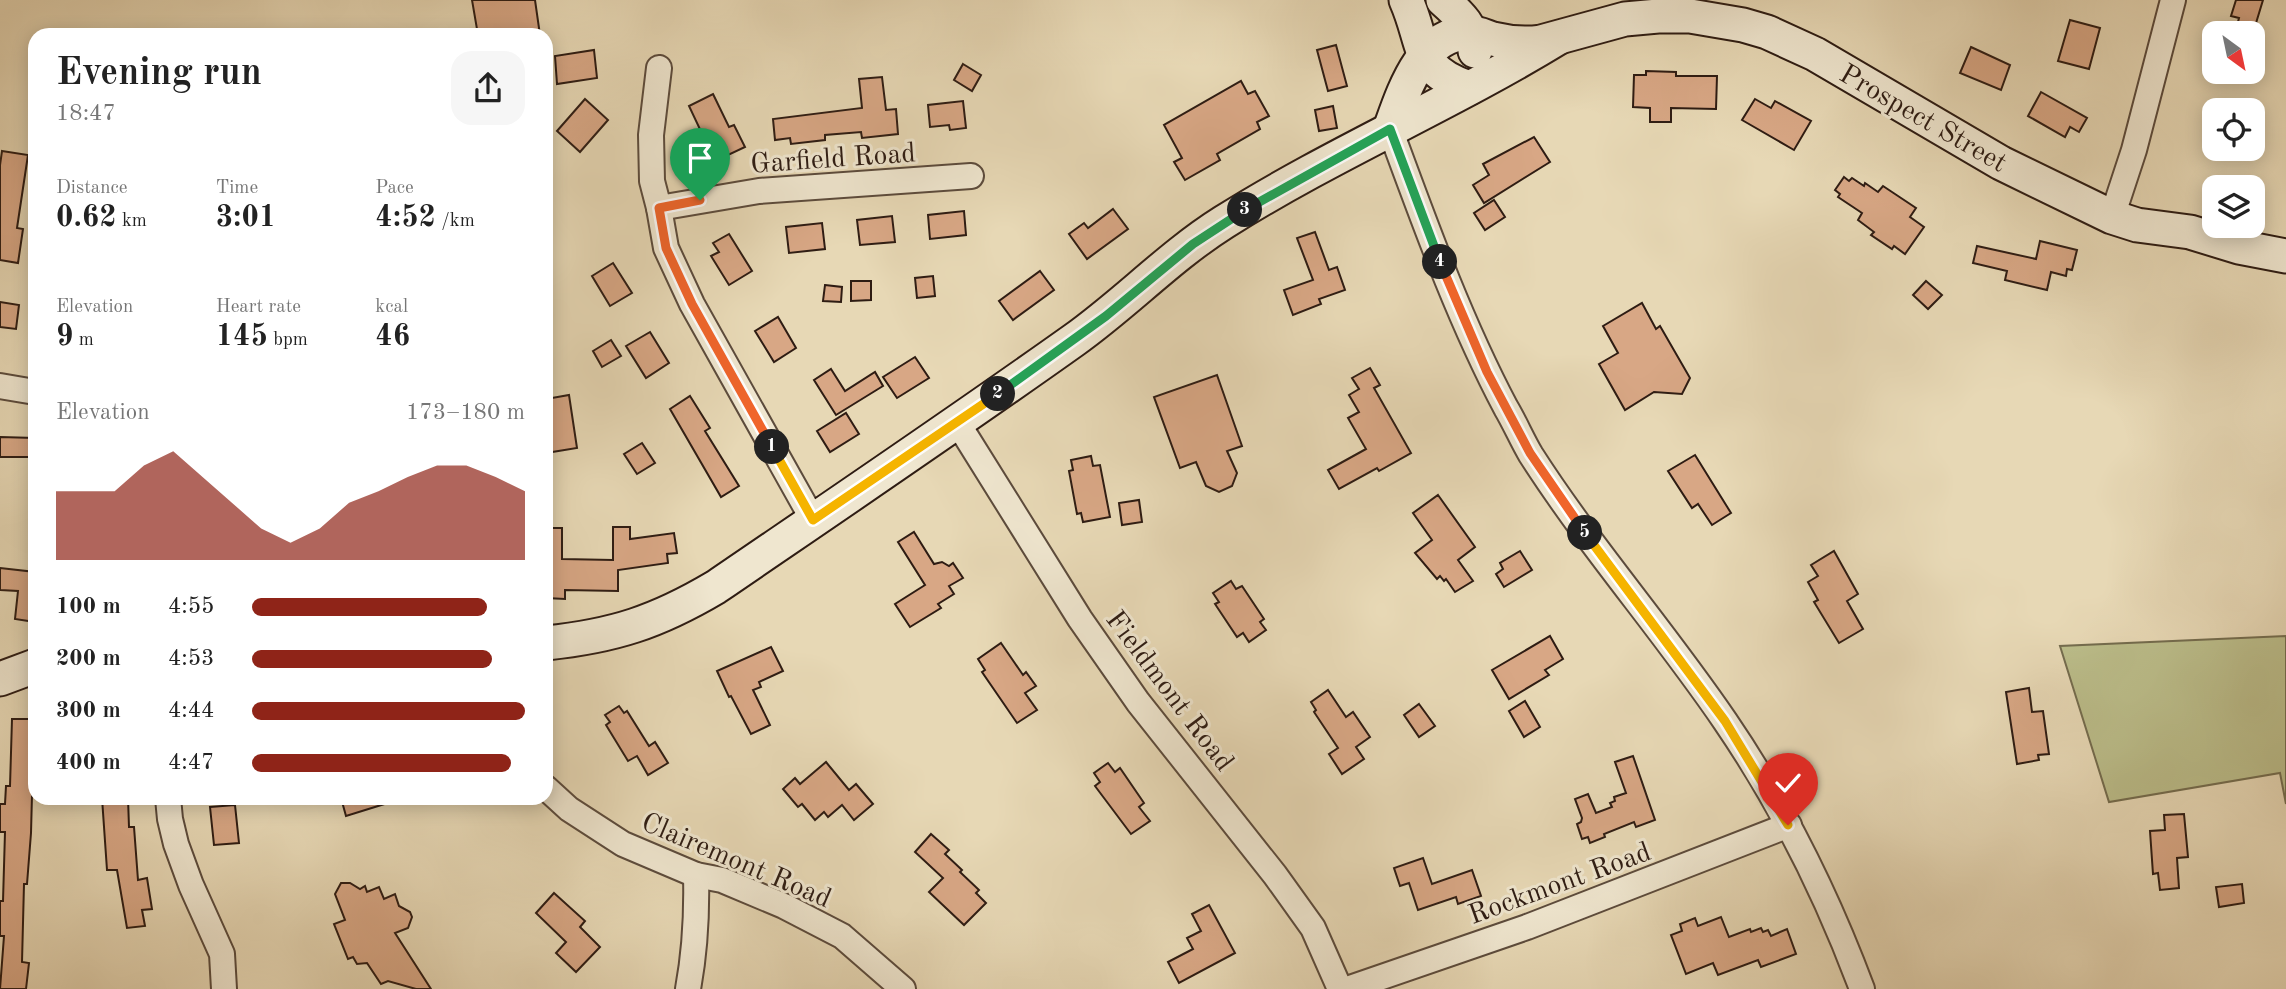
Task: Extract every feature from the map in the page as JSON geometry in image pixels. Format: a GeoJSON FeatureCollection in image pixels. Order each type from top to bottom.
{"type":"FeatureCollection","features":[{"type":"Feature","properties":{"kind":"street"},"geometry":{"type":"LineString","coordinates":[[1406,0],[1424,57],[1444,77],[1469,88],[1475,59],[1473,33],[1443,0]]}},
{"type":"Feature","properties":{"kind":"street"},"geometry":{"type":"LineString","coordinates":[[2112,217],[2134,150],[2172,0]]}},
{"type":"Feature","properties":{"kind":"street","name":"Prospect Street"},"geometry":{"type":"LineString","coordinates":[[1473,33],[1512,43],[1528,44],[1625,19],[1658,16],[1717,20],[1767,32],[1815,54],[2001,163],[2112,217],[2137,225],[2190,232],[2239,247],[2286,256]]}},
{"type":"Feature","properties":{"kind":"street"},"geometry":{"type":"LineString","coordinates":[[1473,33],[1446,39],[1424,57],[1408,83],[1390,129],[1440,262],[1474,343],[1530,453],[1596,549],[1725,721],[1788,825],[1847,950],[1862,989]]}},
{"type":"Feature","properties":{"kind":"street","name":"Prospect Street"},"geometry":{"type":"LineString","coordinates":[[553,642],[621,631],[669,613],[716,587],[1076,338],[1222,224],[1286,185],[1558,38]]}},
{"type":"Feature","properties":{"kind":"street"},"geometry":{"type":"LineString","coordinates":[[660,68],[651,135],[652,181],[666,248],[692,304],[813,520]]}},
{"type":"Feature","properties":{"kind":"street","name":"Garfield Road"},"geometry":{"type":"LineString","coordinates":[[659,208],[759,191],[971,176]]}},
{"type":"Feature","properties":{"kind":"street"},"geometry":{"type":"LineString","coordinates":[[0,386],[28,391]]}},
{"type":"Feature","properties":{"kind":"street","name":"Fieldmont Road"},"geometry":{"type":"LineString","coordinates":[[957,422],[1048,570],[1138,702],[1259,854],[1313,928],[1340,989]]}},
{"type":"Feature","properties":{"kind":"street"},"geometry":{"type":"LineString","coordinates":[[0,679],[28,669]]}},
{"type":"Feature","properties":{"kind":"street","name":"Clairemont Road"},"geometry":{"type":"LineString","coordinates":[[553,794],[569,809],[623,844],[696,875],[722,880],[784,905],[842,936],[902,989]]}},
{"type":"Feature","properties":{"kind":"street"},"geometry":{"type":"LineString","coordinates":[[169,805],[176,844],[222,954],[224,989]]}},
{"type":"Feature","properties":{"kind":"street","name":"Rockmont Road"},"geometry":{"type":"LineString","coordinates":[[1347,989],[1540,922],[1788,825]]}},
{"type":"Feature","properties":{"kind":"street"},"geometry":{"type":"LineString","coordinates":[[688,989],[697,912],[696,875]]}},
{"type":"Feature","properties":{"kind":"green space"},"geometry":{"type":"Polygon","coordinates":[[[2286,636],[2286,804],[2280,773],[2109,802],[2060,646],[2286,636]]]}},
{"type":"Feature","properties":{"kind":"building"},"geometry":{"type":"Polygon","coordinates":[[[472,0],[535,0],[539,28],[477,28],[472,0]]]}},
{"type":"Feature","properties":{"kind":"building"},"geometry":{"type":"Polygon","coordinates":[[[2236,0],[2263,0],[2257,21],[2238,21],[2239,18],[2231,16],[2236,0]]]}},
{"type":"Feature","properties":{"kind":"building"},"geometry":{"type":"Polygon","coordinates":[[[2070,20],[2100,28],[2089,69],[2058,61],[2070,20]]]}},
{"type":"Feature","properties":{"kind":"building"},"geometry":{"type":"Polygon","coordinates":[[[1336,45],[1347,86],[1328,91],[1317,50],[1336,45]]]}},
{"type":"Feature","properties":{"kind":"building"},"geometry":{"type":"Polygon","coordinates":[[[1971,47],[2010,65],[2001,90],[1960,73],[1971,47]]]}},
{"type":"Feature","properties":{"kind":"building"},"geometry":{"type":"Polygon","coordinates":[[[594,50],[597,78],[557,84],[555,56],[594,50]]]}},
{"type":"Feature","properties":{"kind":"building"},"geometry":{"type":"Polygon","coordinates":[[[963,64],[981,75],[972,91],[954,80],[963,64]]]}},
{"type":"Feature","properties":{"kind":"building"},"geometry":{"type":"Polygon","coordinates":[[[1646,71],[1676,72],[1676,76],[1717,76],[1716,109],[1671,108],[1671,122],[1650,122],[1650,108],[1633,107],[1634,75],[1646,75],[1646,71]]]}},
{"type":"Feature","properties":{"kind":"building"},"geometry":{"type":"Polygon","coordinates":[[[882,77],[886,110],[896,109],[898,134],[862,138],[861,132],[825,135],[825,140],[791,144],[790,138],[775,140],[773,119],[862,108],[859,79],[882,77]]]}},
{"type":"Feature","properties":{"kind":"building"},"geometry":{"type":"Polygon","coordinates":[[[1241,81],[1248,94],[1255,91],[1269,116],[1257,122],[1260,129],[1217,154],[1220,160],[1185,180],[1174,162],[1182,158],[1164,125],[1241,81]]]}},
{"type":"Feature","properties":{"kind":"building"},"geometry":{"type":"Polygon","coordinates":[[[2041,92],[2087,118],[2079,132],[2070,127],[2065,137],[2028,116],[2041,92]]]}},
{"type":"Feature","properties":{"kind":"building"},"geometry":{"type":"Polygon","coordinates":[[[713,94],[729,127],[734,125],[745,147],[726,156],[716,135],[705,140],[689,106],[713,94]]]}},
{"type":"Feature","properties":{"kind":"building"},"geometry":{"type":"Polygon","coordinates":[[[585,99],[608,120],[580,152],[557,131],[585,99]]]}},
{"type":"Feature","properties":{"kind":"building"},"geometry":{"type":"Polygon","coordinates":[[[1755,99],[1771,108],[1775,101],[1811,121],[1794,150],[1742,120],[1755,99]]]}},
{"type":"Feature","properties":{"kind":"building"},"geometry":{"type":"Polygon","coordinates":[[[963,101],[966,128],[950,130],[949,125],[930,127],[928,105],[963,101]]]}},
{"type":"Feature","properties":{"kind":"building"},"geometry":{"type":"Polygon","coordinates":[[[1333,106],[1337,128],[1319,131],[1315,110],[1333,106]]]}},
{"type":"Feature","properties":{"kind":"building"},"geometry":{"type":"Polygon","coordinates":[[[1534,137],[1550,162],[1484,203],[1473,185],[1489,175],[1483,164],[1534,137]]]}},
{"type":"Feature","properties":{"kind":"building"},"geometry":{"type":"Polygon","coordinates":[[[2,151],[28,155],[17,228],[23,229],[18,263],[0,260],[2,151]]]}},
{"type":"Feature","properties":{"kind":"building"},"geometry":{"type":"Polygon","coordinates":[[[1844,177],[1849,181],[1852,178],[1864,186],[1865,183],[1878,192],[1883,186],[1916,208],[1910,217],[1924,227],[1905,254],[1871,235],[1874,232],[1858,220],[1862,213],[1838,197],[1840,194],[1835,190],[1844,177]]]}},
{"type":"Feature","properties":{"kind":"building"},"geometry":{"type":"Polygon","coordinates":[[[1494,200],[1505,217],[1485,230],[1474,213],[1494,200]]]}},
{"type":"Feature","properties":{"kind":"building"},"geometry":{"type":"Polygon","coordinates":[[[1113,209],[1128,229],[1087,259],[1069,234],[1084,223],[1088,228],[1113,209]]]}},
{"type":"Feature","properties":{"kind":"building"},"geometry":{"type":"Polygon","coordinates":[[[964,211],[966,235],[930,239],[928,215],[964,211]]]}},
{"type":"Feature","properties":{"kind":"building"},"geometry":{"type":"Polygon","coordinates":[[[892,216],[895,242],[860,245],[857,220],[892,216]]]}},
{"type":"Feature","properties":{"kind":"building"},"geometry":{"type":"Polygon","coordinates":[[[822,223],[825,249],[789,253],[786,227],[822,223]]]}},
{"type":"Feature","properties":{"kind":"building"},"geometry":{"type":"Polygon","coordinates":[[[1315,232],[1329,270],[1337,267],[1345,290],[1319,299],[1321,304],[1293,315],[1284,290],[1313,280],[1297,238],[1315,232]]]}},
{"type":"Feature","properties":{"kind":"building"},"geometry":{"type":"Polygon","coordinates":[[[729,234],[752,271],[729,285],[711,256],[719,252],[713,243],[729,234]]]}},
{"type":"Feature","properties":{"kind":"building"},"geometry":{"type":"Polygon","coordinates":[[[2040,241],[2077,250],[2072,270],[2067,269],[2066,276],[2051,272],[2047,290],[2005,280],[2007,271],[1973,263],[1977,246],[2036,259],[2040,241]]]}},
{"type":"Feature","properties":{"kind":"building"},"geometry":{"type":"Polygon","coordinates":[[[613,263],[632,293],[610,306],[592,276],[613,263]]]}},
{"type":"Feature","properties":{"kind":"building"},"geometry":{"type":"Polygon","coordinates":[[[1040,271],[1054,290],[1013,320],[999,301],[1040,271]]]}},
{"type":"Feature","properties":{"kind":"building"},"geometry":{"type":"Polygon","coordinates":[[[933,276],[935,296],[917,298],[915,278],[933,276]]]}},
{"type":"Feature","properties":{"kind":"building"},"geometry":{"type":"Polygon","coordinates":[[[851,281],[871,281],[871,300],[851,301],[851,281]]]}},
{"type":"Feature","properties":{"kind":"building"},"geometry":{"type":"Polygon","coordinates":[[[1926,281],[1942,295],[1928,309],[1913,295],[1926,281]]]}},
{"type":"Feature","properties":{"kind":"building"},"geometry":{"type":"Polygon","coordinates":[[[825,285],[842,287],[841,302],[823,301],[825,285]]]}},
{"type":"Feature","properties":{"kind":"building"},"geometry":{"type":"Polygon","coordinates":[[[0,302],[19,305],[16,329],[0,327],[0,302]]]}},
{"type":"Feature","properties":{"kind":"building"},"geometry":{"type":"Polygon","coordinates":[[[1642,303],[1656,329],[1660,326],[1690,378],[1682,394],[1654,392],[1625,410],[1599,364],[1618,353],[1603,326],[1642,303]]]}},
{"type":"Feature","properties":{"kind":"building"},"geometry":{"type":"Polygon","coordinates":[[[778,317],[796,348],[774,362],[755,331],[778,317]]]}},
{"type":"Feature","properties":{"kind":"building"},"geometry":{"type":"Polygon","coordinates":[[[650,332],[669,363],[646,378],[626,346],[650,332]]]}},
{"type":"Feature","properties":{"kind":"building"},"geometry":{"type":"Polygon","coordinates":[[[611,340],[621,356],[602,367],[593,351],[611,340]]]}},
{"type":"Feature","properties":{"kind":"building"},"geometry":{"type":"Polygon","coordinates":[[[915,357],[929,378],[897,398],[883,377],[915,357]]]}},
{"type":"Feature","properties":{"kind":"building"},"geometry":{"type":"Polygon","coordinates":[[[1370,368],[1380,385],[1374,388],[1411,453],[1339,489],[1328,470],[1366,449],[1348,418],[1359,412],[1349,395],[1359,389],[1352,378],[1370,368]]]}},
{"type":"Feature","properties":{"kind":"building"},"geometry":{"type":"Polygon","coordinates":[[[831,369],[845,391],[875,372],[883,386],[836,415],[814,380],[831,369]]]}},
{"type":"Feature","properties":{"kind":"building"},"geometry":{"type":"Polygon","coordinates":[[[1217,375],[1242,446],[1227,451],[1237,473],[1232,486],[1219,492],[1206,486],[1196,462],[1180,468],[1154,397],[1217,375]]]}},
{"type":"Feature","properties":{"kind":"building"},"geometry":{"type":"Polygon","coordinates":[[[569,395],[577,448],[553,452],[553,398],[569,395]]]}},
{"type":"Feature","properties":{"kind":"building"},"geometry":{"type":"Polygon","coordinates":[[[690,396],[710,428],[705,431],[739,486],[721,497],[670,409],[690,396]]]}},
{"type":"Feature","properties":{"kind":"building"},"geometry":{"type":"Polygon","coordinates":[[[846,413],[859,434],[830,452],[817,431],[846,413]]]}},
{"type":"Feature","properties":{"kind":"building"},"geometry":{"type":"Polygon","coordinates":[[[0,437],[28,438],[28,457],[0,457],[0,437]]]}},
{"type":"Feature","properties":{"kind":"building"},"geometry":{"type":"Polygon","coordinates":[[[642,443],[655,463],[637,474],[624,454],[642,443]]]}},
{"type":"Feature","properties":{"kind":"building"},"geometry":{"type":"Polygon","coordinates":[[[1695,455],[1731,513],[1712,525],[1698,504],[1692,508],[1668,471],[1695,455]]]}},
{"type":"Feature","properties":{"kind":"building"},"geometry":{"type":"Polygon","coordinates":[[[1091,456],[1093,466],[1100,465],[1110,517],[1083,522],[1081,513],[1077,514],[1069,471],[1073,470],[1071,460],[1091,456]]]}},
{"type":"Feature","properties":{"kind":"building"},"geometry":{"type":"Polygon","coordinates":[[[1438,495],[1475,547],[1458,560],[1473,581],[1455,592],[1446,579],[1444,581],[1440,576],[1437,579],[1415,553],[1432,540],[1413,513],[1438,495]]]}},
{"type":"Feature","properties":{"kind":"building"},"geometry":{"type":"Polygon","coordinates":[[[1139,500],[1142,522],[1122,525],[1119,503],[1139,500]]]}},
{"type":"Feature","properties":{"kind":"building"},"geometry":{"type":"Polygon","coordinates":[[[613,527],[630,527],[630,539],[674,533],[677,553],[667,554],[668,563],[618,570],[618,591],[565,590],[565,599],[553,598],[553,528],[562,528],[562,559],[613,560],[613,527]]]}},
{"type":"Feature","properties":{"kind":"building"},"geometry":{"type":"Polygon","coordinates":[[[914,532],[934,564],[942,562],[949,566],[953,563],[963,578],[949,586],[954,594],[938,604],[941,608],[910,627],[895,604],[925,585],[898,542],[914,532]]]}},
{"type":"Feature","properties":{"kind":"building"},"geometry":{"type":"Polygon","coordinates":[[[1520,551],[1532,570],[1504,587],[1496,574],[1503,569],[1500,563],[1520,551]]]}},
{"type":"Feature","properties":{"kind":"building"},"geometry":{"type":"Polygon","coordinates":[[[1834,551],[1858,594],[1847,601],[1863,629],[1839,643],[1814,602],[1818,600],[1808,582],[1818,576],[1811,565],[1834,551]]]}},
{"type":"Feature","properties":{"kind":"building"},"geometry":{"type":"Polygon","coordinates":[[[0,568],[28,571],[28,621],[15,619],[18,591],[0,590],[0,568]]]}},
{"type":"Feature","properties":{"kind":"building"},"geometry":{"type":"Polygon","coordinates":[[[1231,581],[1236,589],[1242,586],[1264,619],[1260,622],[1266,630],[1249,642],[1243,633],[1237,637],[1215,604],[1219,602],[1213,593],[1231,581]]]}},
{"type":"Feature","properties":{"kind":"building"},"geometry":{"type":"Polygon","coordinates":[[[1550,636],[1563,659],[1545,670],[1549,675],[1509,699],[1492,670],[1550,636]]]}},
{"type":"Feature","properties":{"kind":"building"},"geometry":{"type":"Polygon","coordinates":[[[1001,643],[1023,675],[1026,672],[1036,686],[1025,693],[1037,710],[1017,723],[982,672],[985,670],[978,659],[1001,643]]]}},
{"type":"Feature","properties":{"kind":"building"},"geometry":{"type":"Polygon","coordinates":[[[771,647],[783,671],[759,682],[761,687],[753,690],[770,725],[751,734],[717,671],[771,647]]]}},
{"type":"Feature","properties":{"kind":"building"},"geometry":{"type":"Polygon","coordinates":[[[2029,688],[2032,712],[2043,711],[2049,754],[2038,755],[2039,760],[2017,764],[2006,692],[2029,688]]]}},
{"type":"Feature","properties":{"kind":"building"},"geometry":{"type":"Polygon","coordinates":[[[1328,690],[1346,717],[1353,712],[1370,737],[1356,747],[1364,759],[1342,774],[1329,754],[1338,748],[1314,712],[1316,710],[1311,702],[1328,690]]]}},
{"type":"Feature","properties":{"kind":"building"},"geometry":{"type":"Polygon","coordinates":[[[1525,701],[1540,727],[1524,737],[1509,711],[1525,701]]]}},
{"type":"Feature","properties":{"kind":"building"},"geometry":{"type":"Polygon","coordinates":[[[1419,704],[1435,726],[1419,737],[1404,715],[1419,704]]]}},
{"type":"Feature","properties":{"kind":"building"},"geometry":{"type":"Polygon","coordinates":[[[619,706],[624,713],[627,711],[649,746],[655,742],[668,763],[648,775],[637,756],[628,761],[606,725],[610,722],[605,715],[619,706]]]}},
{"type":"Feature","properties":{"kind":"building"},"geometry":{"type":"Polygon","coordinates":[[[12,719],[28,719],[28,805],[32,805],[27,884],[24,884],[22,962],[29,963],[26,989],[0,989],[4,936],[0,936],[0,901],[3,901],[5,832],[0,832],[0,804],[5,804],[6,786],[10,786],[12,719]]]}},
{"type":"Feature","properties":{"kind":"building"},"geometry":{"type":"Polygon","coordinates":[[[1633,756],[1655,820],[1636,827],[1634,822],[1590,843],[1588,837],[1582,839],[1577,824],[1582,818],[1575,799],[1588,794],[1596,813],[1612,807],[1610,803],[1615,801],[1614,797],[1626,793],[1615,762],[1633,756]]]}},
{"type":"Feature","properties":{"kind":"building"},"geometry":{"type":"Polygon","coordinates":[[[826,762],[849,790],[856,784],[873,804],[854,820],[842,805],[828,817],[824,812],[815,820],[802,804],[798,807],[783,789],[795,778],[800,784],[826,762]]]}},
{"type":"Feature","properties":{"kind":"building"},"geometry":{"type":"Polygon","coordinates":[[[1108,763],[1115,772],[1120,768],[1144,803],[1139,807],[1150,821],[1131,834],[1095,786],[1100,782],[1094,773],[1108,763]]]}},
{"type":"Feature","properties":{"kind":"building"},"geometry":{"type":"Polygon","coordinates":[[[102,805],[128,805],[129,827],[134,827],[138,880],[147,878],[152,909],[142,910],[145,926],[127,928],[117,870],[107,870],[102,805]]]}},
{"type":"Feature","properties":{"kind":"building"},"geometry":{"type":"Polygon","coordinates":[[[235,805],[239,843],[214,845],[210,807],[235,805]]]}},
{"type":"Feature","properties":{"kind":"building"},"geometry":{"type":"Polygon","coordinates":[[[343,805],[381,805],[346,816],[343,805]]]}},
{"type":"Feature","properties":{"kind":"building"},"geometry":{"type":"Polygon","coordinates":[[[2184,814],[2188,857],[2177,858],[2179,888],[2160,890],[2158,873],[2153,874],[2150,831],[2165,830],[2164,815],[2184,814]]]}},
{"type":"Feature","properties":{"kind":"building"},"geometry":{"type":"Polygon","coordinates":[[[931,834],[949,850],[945,854],[979,890],[976,893],[986,903],[964,925],[929,892],[943,878],[915,852],[931,834]]]}},
{"type":"Feature","properties":{"kind":"building"},"geometry":{"type":"Polygon","coordinates":[[[1423,858],[1432,884],[1472,870],[1481,896],[1458,904],[1456,897],[1418,910],[1409,883],[1400,886],[1394,868],[1423,858]]]}},
{"type":"Feature","properties":{"kind":"building"},"geometry":{"type":"Polygon","coordinates":[[[341,883],[350,883],[360,889],[365,886],[367,892],[379,887],[384,899],[395,894],[399,906],[410,912],[412,917],[408,928],[395,933],[431,989],[416,989],[388,981],[381,984],[367,963],[357,964],[353,957],[348,959],[334,924],[345,920],[335,894],[341,883]]]}},
{"type":"Feature","properties":{"kind":"building"},"geometry":{"type":"Polygon","coordinates":[[[2242,884],[2244,903],[2219,907],[2216,887],[2242,884]]]}},
{"type":"Feature","properties":{"kind":"building"},"geometry":{"type":"Polygon","coordinates":[[[554,893],[585,921],[580,927],[600,947],[576,972],[556,953],[566,942],[536,913],[554,893]]]}},
{"type":"Feature","properties":{"kind":"building"},"geometry":{"type":"Polygon","coordinates":[[[1209,905],[1235,953],[1179,983],[1168,962],[1193,949],[1187,938],[1201,931],[1192,914],[1209,905]]]}},
{"type":"Feature","properties":{"kind":"building"},"geometry":{"type":"Polygon","coordinates":[[[1721,917],[1729,937],[1750,929],[1751,932],[1761,928],[1763,932],[1768,930],[1771,936],[1787,929],[1796,954],[1761,967],[1758,960],[1718,975],[1713,963],[1686,974],[1671,935],[1682,931],[1680,924],[1695,918],[1698,926],[1721,917]]]}},
{"type":"Feature","properties":{"kind":"route"},"geometry":{"type":"LineString","coordinates":[[700,200],[659,208],[666,248],[692,304],[813,520],[1076,338],[1222,224],[1286,185],[1390,129],[1474,343],[1530,453],[1596,549],[1725,721],[1788,825]]}}]}
